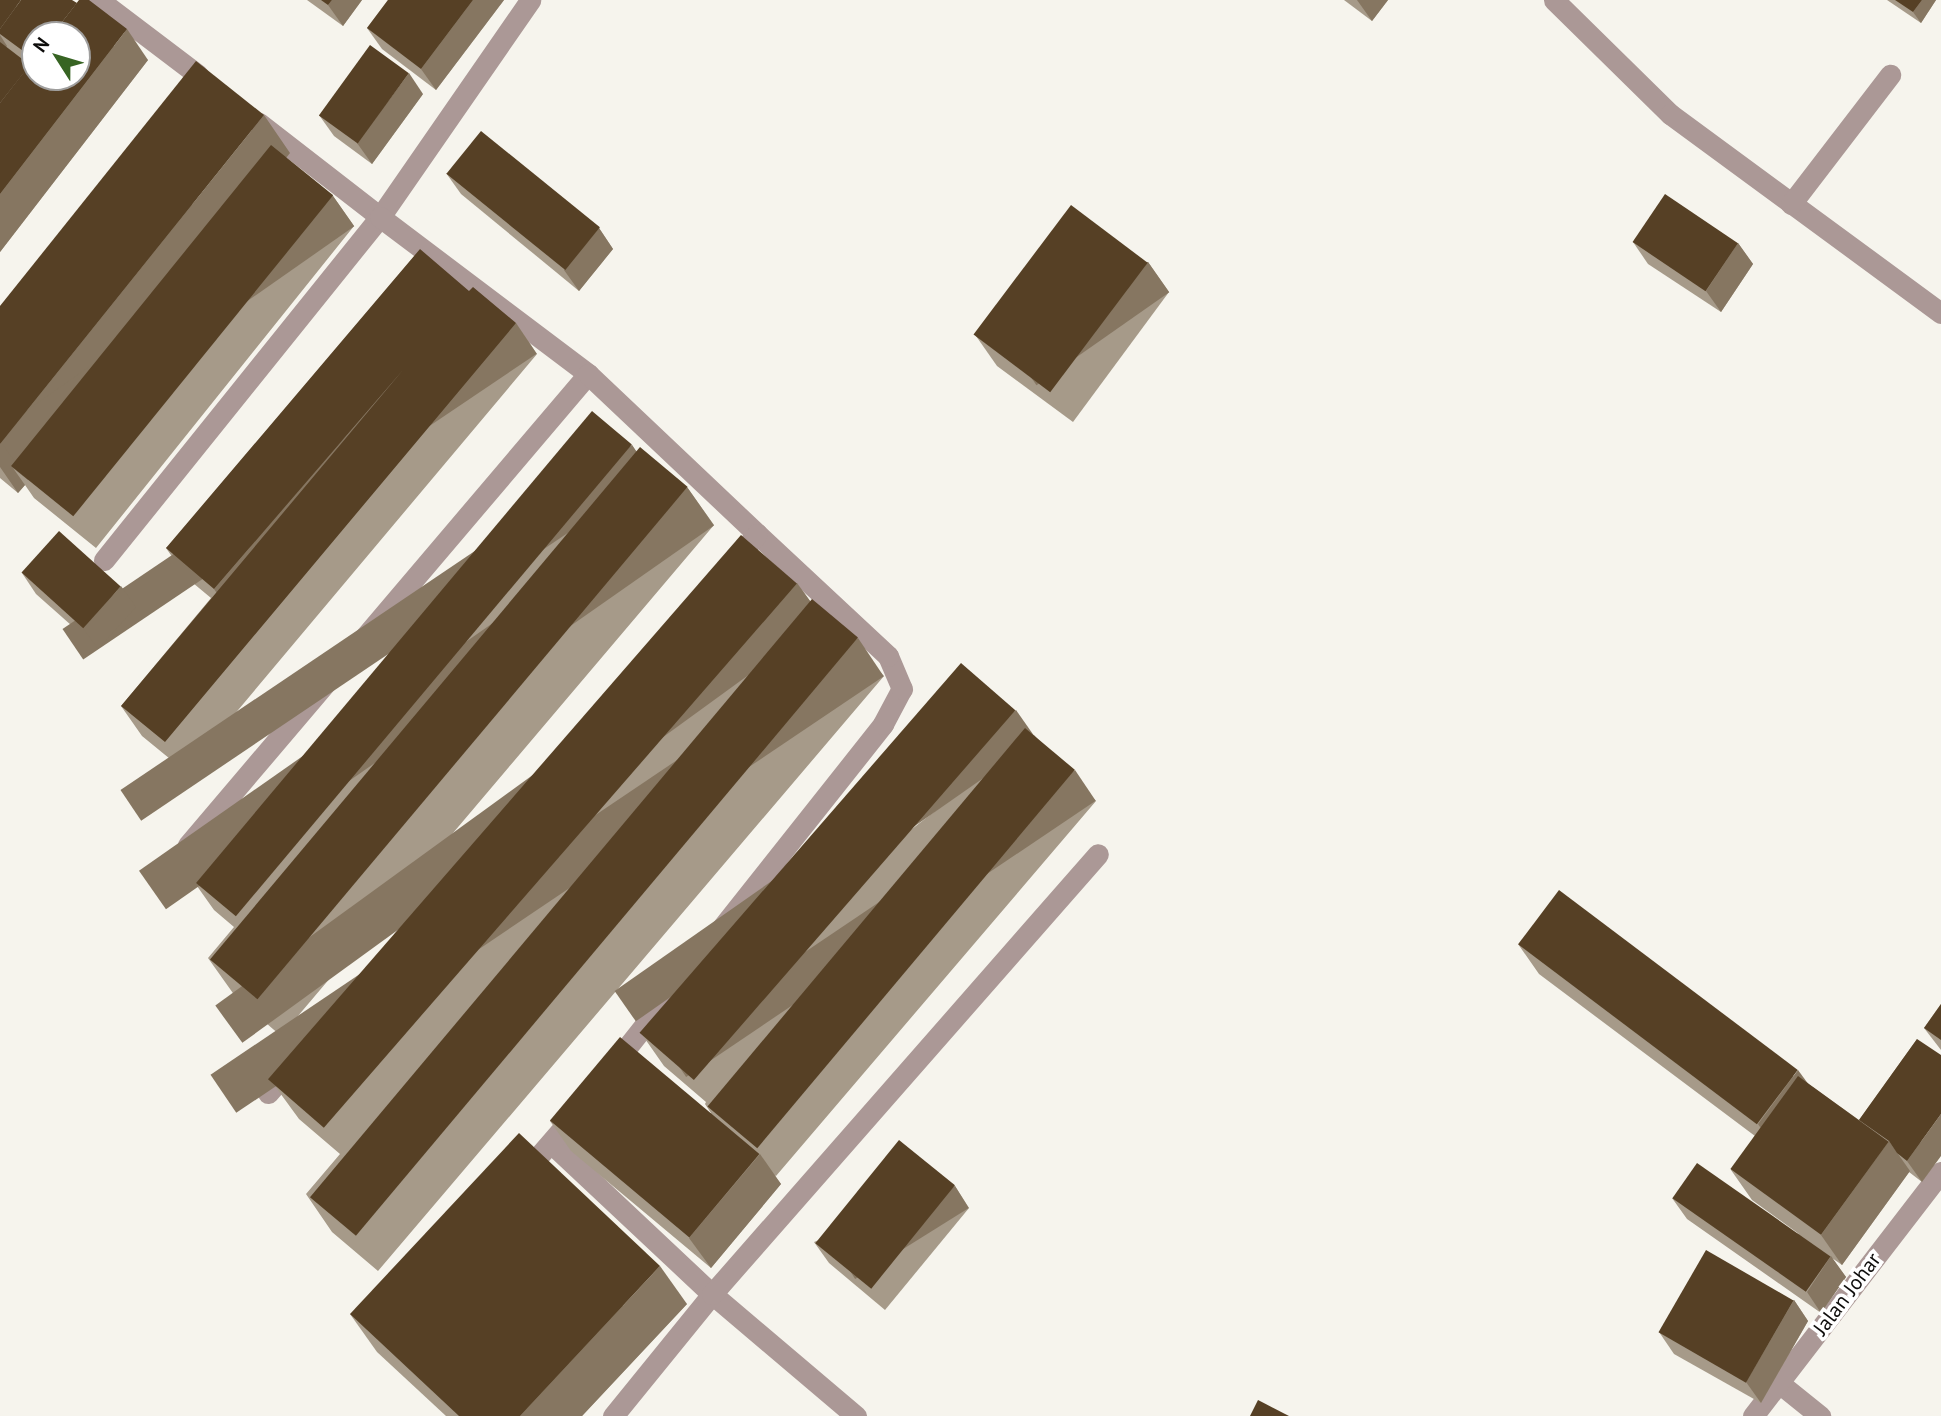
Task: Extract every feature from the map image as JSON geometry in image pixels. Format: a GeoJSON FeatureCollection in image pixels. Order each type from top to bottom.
{"type":"FeatureCollection","features":[{"type":"Feature","properties":{"kind":"street"},"geometry":{"type":"LineString","coordinates":[[99,0],[219,92]]}},
{"type":"Feature","properties":{"kind":"street"},"geometry":{"type":"LineString","coordinates":[[104,560],[380,217],[530,0]]}},
{"type":"Feature","properties":{"kind":"street"},"geometry":{"type":"LineString","coordinates":[[1554,0],[1670,114],[1941,313]]}},
{"type":"Feature","properties":{"kind":"street"},"geometry":{"type":"LineString","coordinates":[[180,96],[198,75]]}},
{"type":"Feature","properties":{"kind":"street"},"geometry":{"type":"LineString","coordinates":[[1791,204],[1890,75]]}},
{"type":"Feature","properties":{"kind":"street"},"geometry":{"type":"LineString","coordinates":[[241,108],[588,374],[888,656],[902,689],[883,724],[602,1079]]}},
{"type":"Feature","properties":{"kind":"street"},"geometry":{"type":"LineString","coordinates":[[188,845],[588,374]]}},
{"type":"Feature","properties":{"kind":"street"},"geometry":{"type":"LineString","coordinates":[[721,576],[757,534]]}},
{"type":"Feature","properties":{"kind":"street"},"geometry":{"type":"LineString","coordinates":[[613,1416],[712,1294],[1098,854]]}},
{"type":"Feature","properties":{"kind":"street"},"geometry":{"type":"LineString","coordinates":[[268,1093],[304,1051]]}},
{"type":"Feature","properties":{"kind":"street"},"geometry":{"type":"LineString","coordinates":[[506,1193],[585,1101]]}},
{"type":"Feature","properties":{"kind":"street"},"geometry":{"type":"LineString","coordinates":[[551,1143],[712,1294],[856,1416]]}},
{"type":"Feature","properties":{"kind":"street","name":"Jalan Johar"},"geometry":{"type":"LineString","coordinates":[[1754,1416],[1941,1172]]}},
{"type":"Feature","properties":{"kind":"street"},"geometry":{"type":"LineString","coordinates":[[1779,1383],[1820,1416]]}},
{"type":"Feature","properties":{"kind":"building"},"geometry":{"type":"Polygon","coordinates":[[[0,0],[21,0],[0,29],[0,0]]]}},
{"type":"Feature","properties":{"kind":"building"},"geometry":{"type":"Polygon","coordinates":[[[21,0],[72,0],[77,3],[63,21],[21,21],[21,49],[0,34],[0,29],[21,0]]]}},
{"type":"Feature","properties":{"kind":"building"},"geometry":{"type":"Polygon","coordinates":[[[79,0],[89,0],[127,29],[91,76],[91,21],[63,21],[79,0]]]}},
{"type":"Feature","properties":{"kind":"building"},"geometry":{"type":"Polygon","coordinates":[[[388,0],[473,0],[421,69],[367,28],[388,0]]]}},
{"type":"Feature","properties":{"kind":"building"},"geometry":{"type":"Polygon","coordinates":[[[1895,0],[1922,0],[1913,12],[1895,0]]]}},
{"type":"Feature","properties":{"kind":"building"},"geometry":{"type":"Polygon","coordinates":[[[0,42],[21,58],[21,76],[0,103],[0,42]]]}},
{"type":"Feature","properties":{"kind":"building"},"geometry":{"type":"Polygon","coordinates":[[[370,45],[409,73],[358,144],[319,115],[370,45]]]}},
{"type":"Feature","properties":{"kind":"building"},"geometry":{"type":"Polygon","coordinates":[[[196,61],[264,115],[0,444],[0,306],[196,61]]]}},
{"type":"Feature","properties":{"kind":"building"},"geometry":{"type":"Polygon","coordinates":[[[21,76],[21,91],[79,91],[0,194],[0,103],[21,76]]]}},
{"type":"Feature","properties":{"kind":"building"},"geometry":{"type":"Polygon","coordinates":[[[481,131],[600,227],[565,270],[446,174],[481,131]]]}},
{"type":"Feature","properties":{"kind":"building"},"geometry":{"type":"Polygon","coordinates":[[[271,145],[333,195],[73,516],[11,466],[271,145]]]}},
{"type":"Feature","properties":{"kind":"building"},"geometry":{"type":"Polygon","coordinates":[[[1665,194],[1738,243],[1706,291],[1633,242],[1665,194]]]}},
{"type":"Feature","properties":{"kind":"building"},"geometry":{"type":"Polygon","coordinates":[[[1071,205],[1148,263],[1050,392],[974,334],[1071,205]]]}},
{"type":"Feature","properties":{"kind":"building"},"geometry":{"type":"Polygon","coordinates":[[[420,249],[469,291],[473,287],[516,323],[165,742],[121,706],[403,370],[214,589],[166,548],[420,249]]]}},
{"type":"Feature","properties":{"kind":"building"},"geometry":{"type":"Polygon","coordinates":[[[592,411],[632,444],[236,916],[196,883],[592,411]]]}},
{"type":"Feature","properties":{"kind":"building"},"geometry":{"type":"Polygon","coordinates":[[[640,447],[687,487],[257,999],[210,959],[640,447]]]}},
{"type":"Feature","properties":{"kind":"building"},"geometry":{"type":"Polygon","coordinates":[[[59,531],[121,587],[83,628],[22,573],[59,531]]]}},
{"type":"Feature","properties":{"kind":"building"},"geometry":{"type":"Polygon","coordinates":[[[741,535],[797,584],[324,1128],[268,1079],[741,535]]]}},
{"type":"Feature","properties":{"kind":"building"},"geometry":{"type":"Polygon","coordinates":[[[812,599],[858,638],[356,1236],[310,1197],[812,599]]]}},
{"type":"Feature","properties":{"kind":"building"},"geometry":{"type":"Polygon","coordinates":[[[961,663],[1015,710],[694,1080],[640,1033],[961,663]]]}},
{"type":"Feature","properties":{"kind":"building"},"geometry":{"type":"Polygon","coordinates":[[[1025,728],[1075,770],[757,1148],[707,1106],[1025,728]]]}},
{"type":"Feature","properties":{"kind":"building"},"geometry":{"type":"Polygon","coordinates":[[[1559,890],[1798,1070],[1757,1124],[1518,944],[1559,890]]]}},
{"type":"Feature","properties":{"kind":"building"},"geometry":{"type":"Polygon","coordinates":[[[1941,1004],[1941,1040],[1924,1028],[1941,1004]]]}},
{"type":"Feature","properties":{"kind":"building"},"geometry":{"type":"Polygon","coordinates":[[[620,1037],[759,1154],[689,1237],[550,1120],[620,1037]]]}},
{"type":"Feature","properties":{"kind":"building"},"geometry":{"type":"Polygon","coordinates":[[[1917,1039],[1941,1055],[1941,1114],[1907,1161],[1889,1141],[1859,1120],[1917,1039]]]}},
{"type":"Feature","properties":{"kind":"building"},"geometry":{"type":"Polygon","coordinates":[[[1798,1076],[1889,1142],[1821,1235],[1730,1169],[1798,1076]]]}},
{"type":"Feature","properties":{"kind":"building"},"geometry":{"type":"Polygon","coordinates":[[[519,1133],[660,1266],[520,1416],[459,1416],[350,1314],[519,1133]]]}},
{"type":"Feature","properties":{"kind":"building"},"geometry":{"type":"Polygon","coordinates":[[[899,1140],[955,1185],[871,1289],[815,1243],[899,1140]]]}},
{"type":"Feature","properties":{"kind":"building"},"geometry":{"type":"Polygon","coordinates":[[[1697,1163],[1831,1256],[1806,1292],[1672,1198],[1697,1163]]]}},
{"type":"Feature","properties":{"kind":"building"},"geometry":{"type":"Polygon","coordinates":[[[1706,1250],[1793,1300],[1746,1383],[1658,1332],[1706,1250]]]}},
{"type":"Feature","properties":{"kind":"building"},"geometry":{"type":"Polygon","coordinates":[[[1258,1400],[1289,1416],[1250,1416],[1258,1400]]]}}]}
